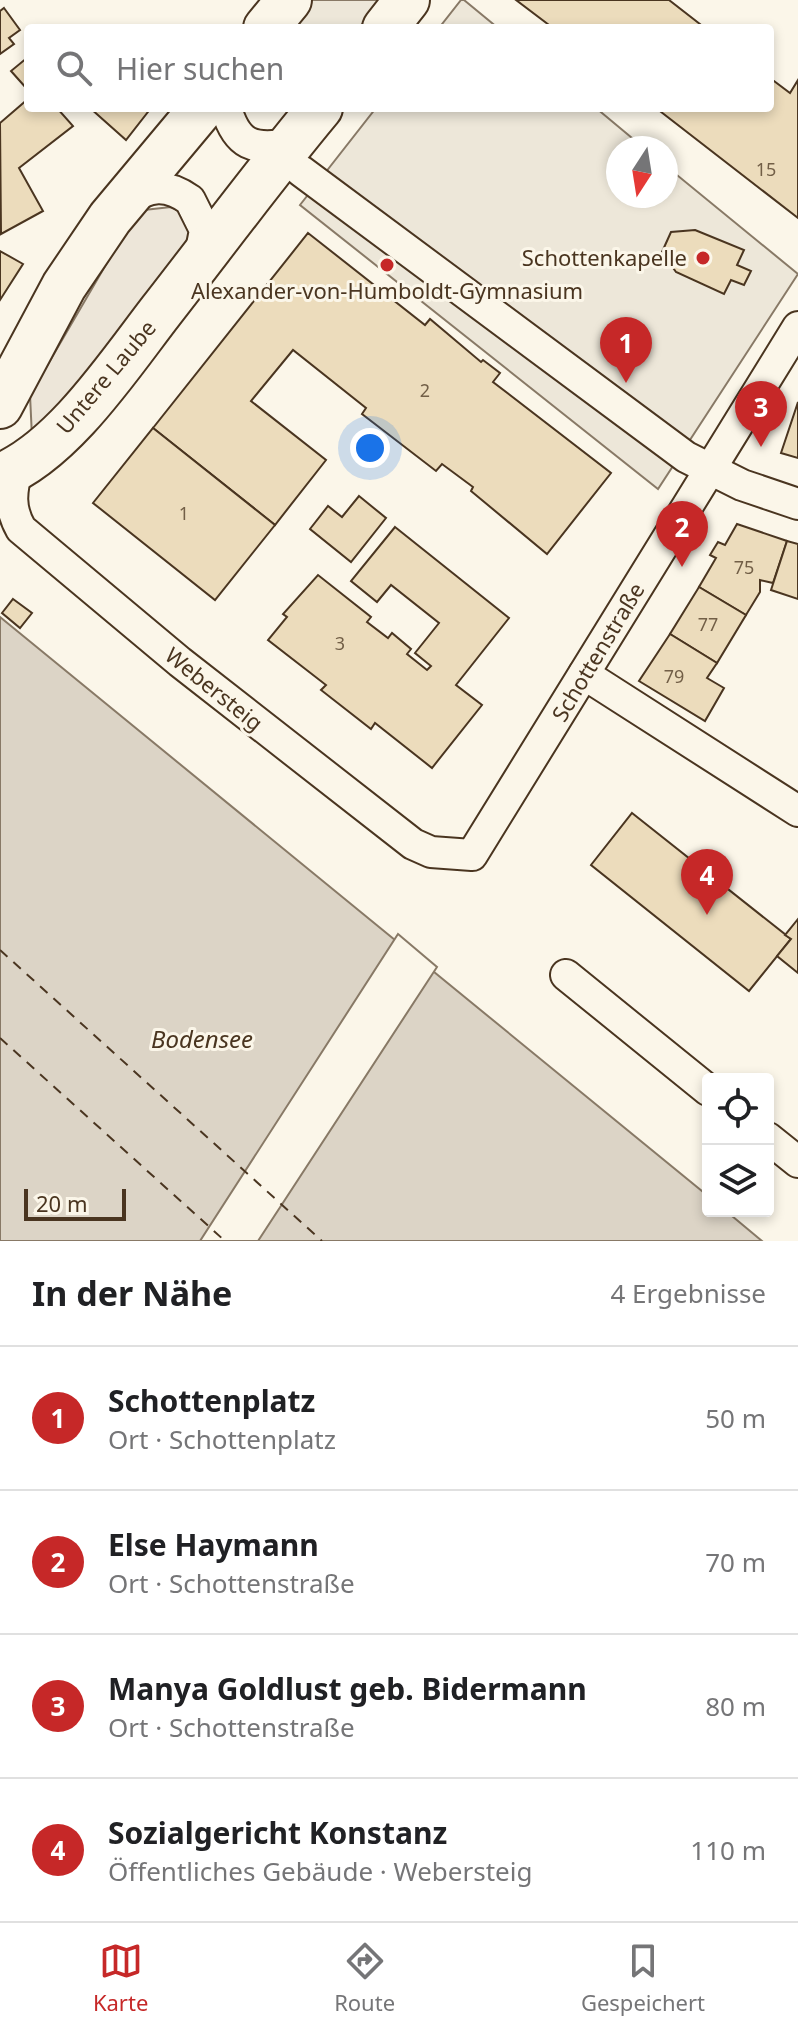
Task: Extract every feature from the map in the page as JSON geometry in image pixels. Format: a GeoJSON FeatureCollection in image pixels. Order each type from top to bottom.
{"type":"FeatureCollection","features":[{"type":"Feature","properties":{"kind":"main road"},"geometry":{"type":"LineString","coordinates":[[269,24],[289,0]]}},
{"type":"Feature","properties":{"kind":"main road"},"geometry":{"type":"LineString","coordinates":[[388,24],[407,0]]}},
{"type":"Feature","properties":{"kind":"main road"},"geometry":{"type":"LineString","coordinates":[[0,406],[64,286],[110,218],[199,112]]}},
{"type":"Feature","properties":{"kind":"main road","name":"Untere Laube"},"geometry":{"type":"LineString","coordinates":[[8,472],[62,432],[199,263],[296,158],[318,112]]}},
{"type":"Feature","properties":{"kind":"street"},"geometry":{"type":"LineString","coordinates":[[227,112],[233,131],[249,144],[296,158],[709,471],[798,504]]}},
{"type":"Feature","properties":{"kind":"street"},"geometry":{"type":"LineString","coordinates":[[110,218],[144,189],[158,187],[181,193],[190,200],[202,219],[205,242],[199,263]]}},
{"type":"Feature","properties":{"kind":"street","name":"Schottenstraße"},"geometry":{"type":"LineString","coordinates":[[472,855],[798,327]]}},
{"type":"Feature","properties":{"kind":"street","name":"Webersteig"},"geometry":{"type":"LineString","coordinates":[[8,472],[13,514],[21,529],[180,662],[413,844],[431,852],[472,855]]}},
{"type":"Feature","properties":{"kind":"street"},"geometry":{"type":"LineString","coordinates":[[584,674],[798,811]]}},
{"type":"Feature","properties":{"kind":"street"},"geometry":{"type":"LineString","coordinates":[[566,975],[702,1085]]}},
{"type":"Feature","properties":{"kind":"street"},"geometry":{"type":"LineString","coordinates":[[774,1143],[798,1162]]}},
{"type":"Feature","properties":{"kind":"shaded area"},"geometry":{"type":"Polygon","coordinates":[[[312,0],[382,0],[362,24],[293,24],[312,0]]]}},
{"type":"Feature","properties":{"kind":"shaded area"},"geometry":{"type":"Polygon","coordinates":[[[464,0],[493,24],[442,24],[464,0]]]}},
{"type":"Feature","properties":{"kind":"shaded area"},"geometry":{"type":"Polygon","coordinates":[[[373,112],[601,112],[630,136],[606,136],[606,208],[678,208],[678,176],[798,274],[658,489],[300,205],[373,112]]]}},
{"type":"Feature","properties":{"kind":"shaded area"},"geometry":{"type":"Polygon","coordinates":[[[171,207],[184,214],[190,231],[187,253],[45,430],[32,437],[30,395],[129,225],[144,210],[171,207]]]}},
{"type":"Feature","properties":{"kind":"water","name":"Bodensee"},"geometry":{"type":"Polygon","coordinates":[[[0,617],[702,1191],[702,1217],[733,1217],[762,1241],[0,1241],[0,617]]]}},
{"type":"Feature","properties":{"kind":"pier"},"geometry":{"type":"Polygon","coordinates":[[[398,934],[437,967],[258,1241],[200,1241],[398,934]]]}},
{"type":"Feature","properties":{"kind":"building"},"geometry":{"type":"Polygon","coordinates":[[[516,0],[669,0],[700,24],[548,24],[516,0]]]}},
{"type":"Feature","properties":{"kind":"building"},"geometry":{"type":"Polygon","coordinates":[[[4,8],[20,30],[9,38],[14,44],[0,54],[0,11],[4,8]]]}},
{"type":"Feature","properties":{"kind":"building"},"geometry":{"type":"Polygon","coordinates":[[[24,60],[24,86],[11,71],[24,60]]]}},
{"type":"Feature","properties":{"kind":"building"},"geometry":{"type":"Polygon","coordinates":[[[798,80],[798,218],[661,112],[774,112],[774,81],[790,93],[798,80]]]}},
{"type":"Feature","properties":{"kind":"building"},"geometry":{"type":"Polygon","coordinates":[[[24,102],[24,112],[61,112],[73,126],[19,168],[43,211],[1,234],[0,123],[24,102]]]}},
{"type":"Feature","properties":{"kind":"building"},"geometry":{"type":"Polygon","coordinates":[[[94,112],[148,112],[126,140],[94,112]]]}},
{"type":"Feature","properties":{"kind":"building","name":"Schottenkapelle"},"geometry":{"type":"Polygon","coordinates":[[[695,230],[744,250],[737,265],[751,271],[744,285],[731,280],[724,294],[676,272],[662,252],[671,232],[695,230]]]}},
{"type":"Feature","properties":{"kind":"building"},"geometry":{"type":"Polygon","coordinates":[[[308,233],[425,325],[430,319],[481,362],[483,360],[500,373],[493,382],[611,473],[547,554],[471,491],[473,487],[442,464],[436,471],[362,414],[366,408],[293,350],[251,401],[326,460],[275,525],[153,428],[308,233]]]}},
{"type":"Feature","properties":{"kind":"building"},"geometry":{"type":"Polygon","coordinates":[[[0,251],[23,264],[0,300],[0,251]]]}},
{"type":"Feature","properties":{"kind":"building"},"geometry":{"type":"Polygon","coordinates":[[[798,402],[798,458],[781,453],[798,402]]]}},
{"type":"Feature","properties":{"kind":"building"},"geometry":{"type":"Polygon","coordinates":[[[153,428],[275,525],[215,600],[93,503],[153,428]]]}},
{"type":"Feature","properties":{"kind":"building"},"geometry":{"type":"Polygon","coordinates":[[[359,496],[386,518],[351,562],[310,529],[328,506],[342,517],[359,496]]]}},
{"type":"Feature","properties":{"kind":"building"},"geometry":{"type":"Polygon","coordinates":[[[737,524],[787,541],[773,583],[760,580],[760,592],[746,615],[699,587],[716,558],[710,555],[718,542],[725,545],[737,524]]]}},
{"type":"Feature","properties":{"kind":"building"},"geometry":{"type":"Polygon","coordinates":[[[395,527],[509,618],[456,685],[482,705],[432,768],[375,723],[371,729],[321,690],[326,685],[268,640],[287,617],[283,614],[318,575],[371,617],[367,622],[388,638],[392,633],[411,649],[407,654],[427,670],[431,666],[415,653],[439,623],[391,585],[377,602],[351,581],[395,527]]]}},
{"type":"Feature","properties":{"kind":"building"},"geometry":{"type":"Polygon","coordinates":[[[787,541],[798,544],[798,599],[771,590],[787,541]]]}},
{"type":"Feature","properties":{"kind":"building"},"geometry":{"type":"Polygon","coordinates":[[[699,587],[746,615],[717,663],[670,634],[699,587]]]}},
{"type":"Feature","properties":{"kind":"building"},"geometry":{"type":"Polygon","coordinates":[[[13,599],[32,613],[20,628],[2,613],[13,599]]]}},
{"type":"Feature","properties":{"kind":"building"},"geometry":{"type":"Polygon","coordinates":[[[670,634],[717,663],[707,678],[724,688],[705,721],[639,681],[670,634]]]}},
{"type":"Feature","properties":{"kind":"building"},"geometry":{"type":"Polygon","coordinates":[[[632,813],[791,939],[749,991],[591,865],[632,813]]]}},
{"type":"Feature","properties":{"kind":"building"},"geometry":{"type":"Polygon","coordinates":[[[798,919],[798,973],[777,956],[791,939],[785,935],[798,919]]]}},
{"type":"Feature","properties":{"kind":"ferry route"},"geometry":{"type":"LineString","coordinates":[[0,950],[322,1241]]}},
{"type":"Feature","properties":{"kind":"ferry route"},"geometry":{"type":"LineString","coordinates":[[0,1038],[225,1241]]}},
{"type":"Feature","properties":{"kind":"place","name":"Schottenkapelle"},"geometry":{"type":"Point","coordinates":[703,258]}},
{"type":"Feature","properties":{"kind":"place","name":"Alexander-von-Humboldt-Gymnasium"},"geometry":{"type":"Point","coordinates":[387,265]}},
{"type":"Feature","properties":{"kind":"place","name":"Schottenplatz"},"geometry":{"type":"Point","coordinates":[626,383]}},
{"type":"Feature","properties":{"kind":"place","name":"Manya Goldlust geb. Bidermann"},"geometry":{"type":"Point","coordinates":[761,447]}},
{"type":"Feature","properties":{"kind":"place","name":"Else Haymann"},"geometry":{"type":"Point","coordinates":[682,567]}},
{"type":"Feature","properties":{"kind":"place","name":"Sozialgericht Konstanz"},"geometry":{"type":"Point","coordinates":[707,915]}}]}
